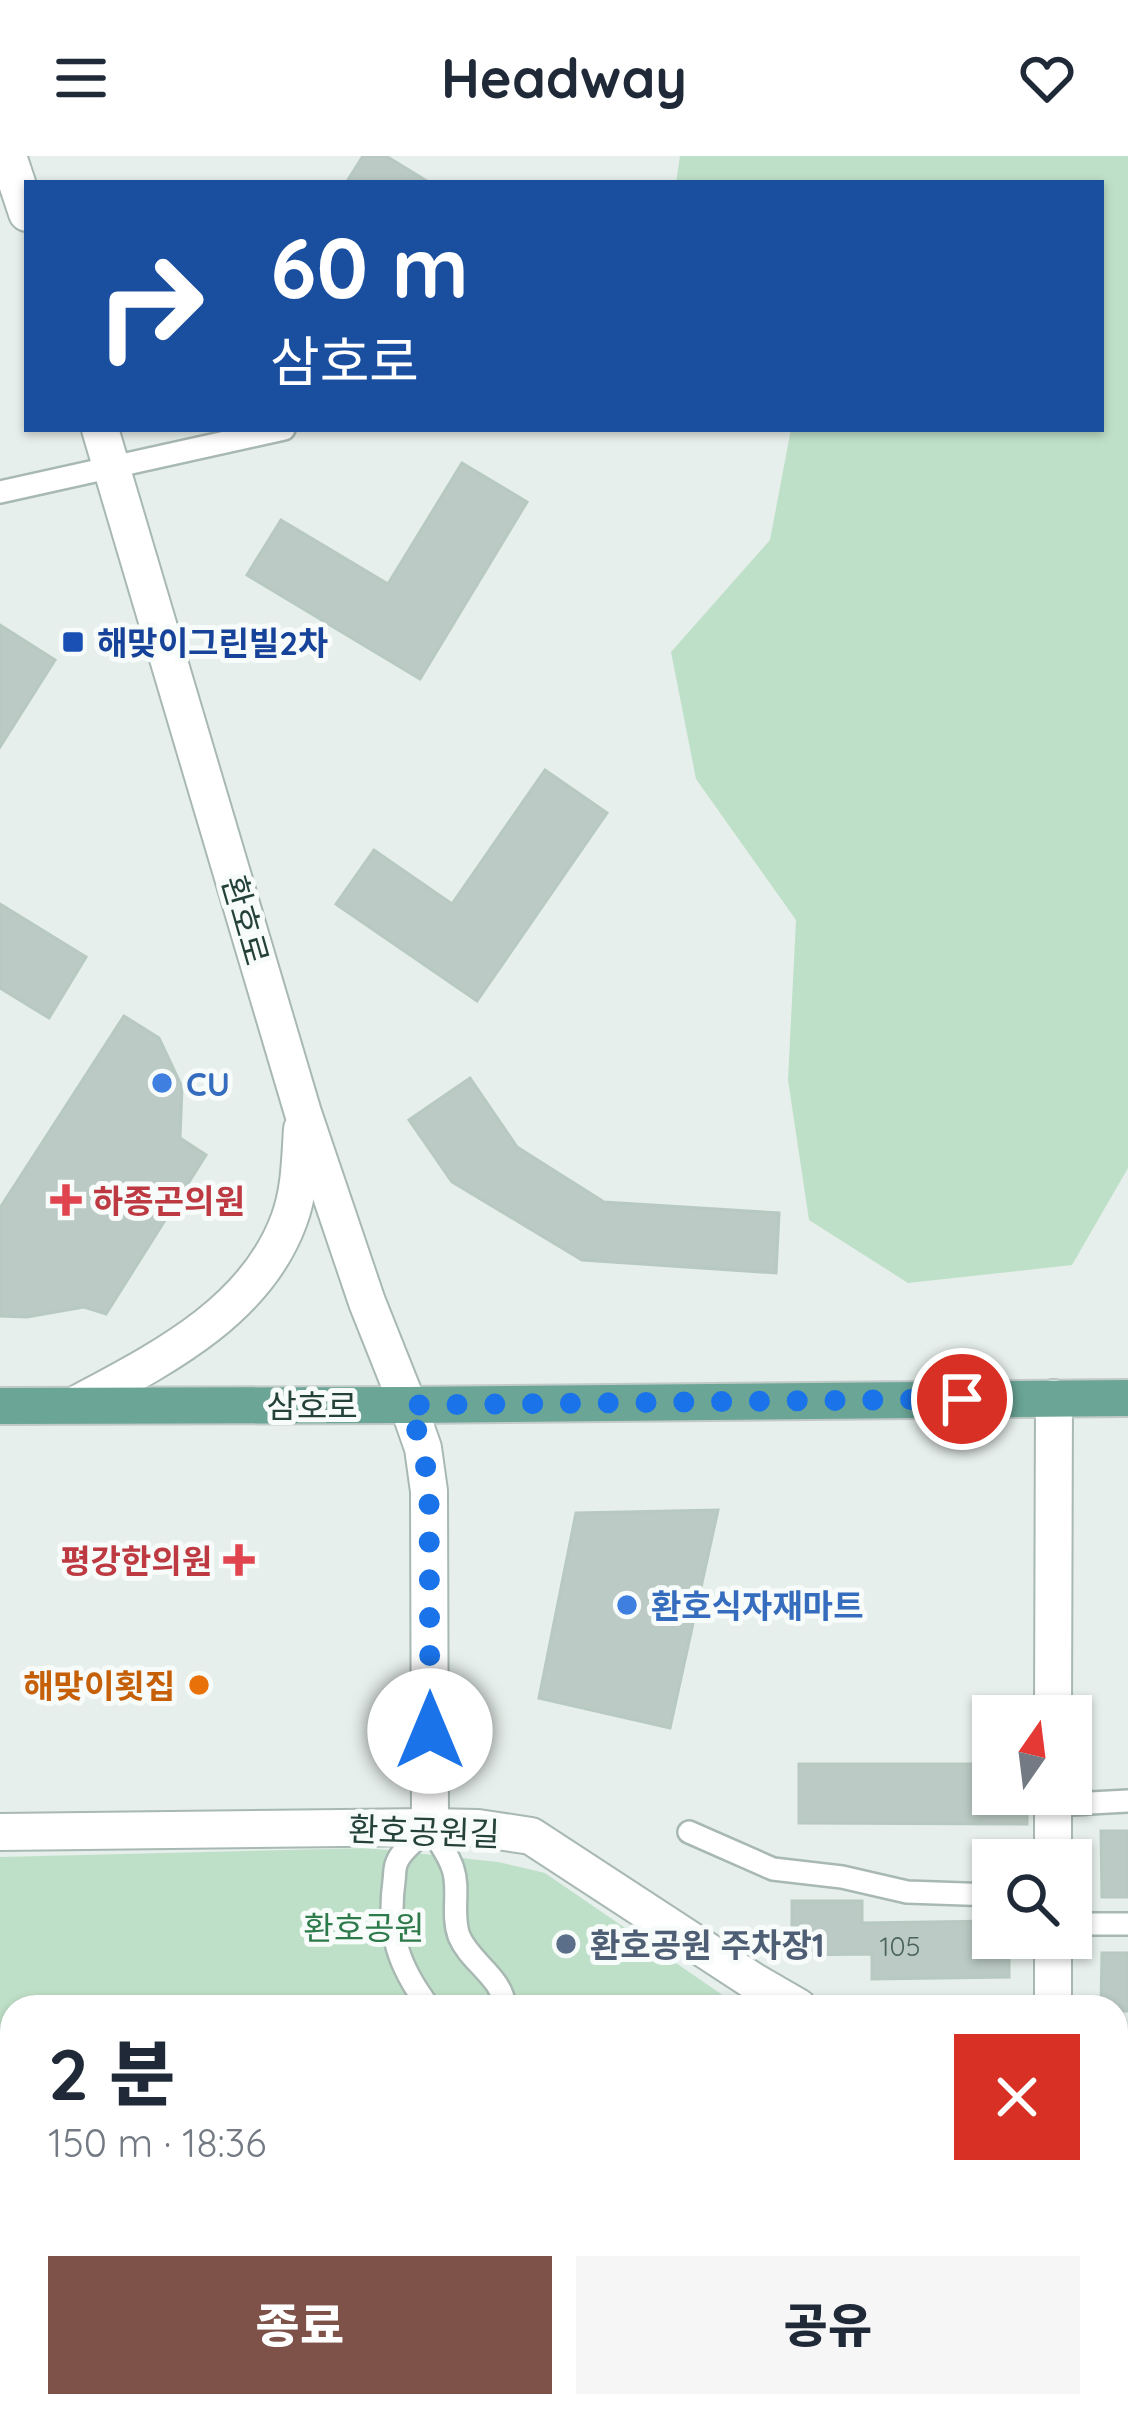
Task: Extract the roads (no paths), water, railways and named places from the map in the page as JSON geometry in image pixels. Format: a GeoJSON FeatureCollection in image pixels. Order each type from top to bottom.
{"type":"FeatureCollection","features":[{"type":"Feature","properties":{"kind":"main road","name":"삼호로"},"geometry":{"type":"LineString","coordinates":[[0,1406],[1128,1398]]}},
{"type":"Feature","properties":{"kind":"street"},"geometry":{"type":"LineString","coordinates":[[8,156],[24,204]]}},
{"type":"Feature","properties":{"kind":"street","name":"환호로"},"geometry":{"type":"LineString","coordinates":[[101,432],[304,1113],[367,1302],[423,1448],[429,1491],[430,1827]]}},
{"type":"Feature","properties":{"kind":"street"},"geometry":{"type":"LineString","coordinates":[[77,1404],[158,1360],[244,1294],[273,1254],[290,1219],[299,1183],[304,1113]]}},
{"type":"Feature","properties":{"kind":"street"},"geometry":{"type":"LineString","coordinates":[[1053,1695],[1054,1398]]}},
{"type":"Feature","properties":{"kind":"street","name":"환호공원길"},"geometry":{"type":"LineString","coordinates":[[0,1832],[430,1827],[530,1836],[776,1995]]}},
{"type":"Feature","properties":{"kind":"street"},"geometry":{"type":"LineString","coordinates":[[1052,1995],[1053,1959]]}},
{"type":"Feature","properties":{"kind":"lane"},"geometry":{"type":"LineString","coordinates":[[0,492],[271,432]]}},
{"type":"Feature","properties":{"kind":"lane"},"geometry":{"type":"LineString","coordinates":[[1092,1801],[1128,1802]]}},
{"type":"Feature","properties":{"kind":"lane"},"geometry":{"type":"LineString","coordinates":[[420,1995],[398,1957],[392,1897],[397,1859],[430,1827],[454,1871],[460,1937],[503,1995]]}},
{"type":"Feature","properties":{"kind":"lane"},"geometry":{"type":"LineString","coordinates":[[689,1832],[773,1869],[842,1877],[907,1892],[972,1894]]}},
{"type":"Feature","properties":{"kind":"lane"},"geometry":{"type":"LineString","coordinates":[[1092,1924],[1128,1924]]}},
{"type":"Feature","properties":{"kind":"place","name":"해맞이그린빌2차"},"geometry":{"type":"Point","coordinates":[73,642]}},
{"type":"Feature","properties":{"kind":"place","name":"CU"},"geometry":{"type":"Point","coordinates":[162,1083]}},
{"type":"Feature","properties":{"kind":"place","name":"하종곤의원"},"geometry":{"type":"Point","coordinates":[66,1200]}},
{"type":"Feature","properties":{"kind":"place","name":"평강한의원"},"geometry":{"type":"Point","coordinates":[239,1560]}},
{"type":"Feature","properties":{"kind":"place","name":"환호식자재마트"},"geometry":{"type":"Point","coordinates":[627,1605]}},
{"type":"Feature","properties":{"kind":"place","name":"해맞이횟집"},"geometry":{"type":"Point","coordinates":[199,1685]}},
{"type":"Feature","properties":{"kind":"place","name":"환호공원 주차장1"},"geometry":{"type":"Point","coordinates":[566,1944]}},
{"type":"Feature","properties":{"kind":"park label","name":"환호공원"},"geometry":{"type":"Point","coordinates":[364,1927]}}]}
